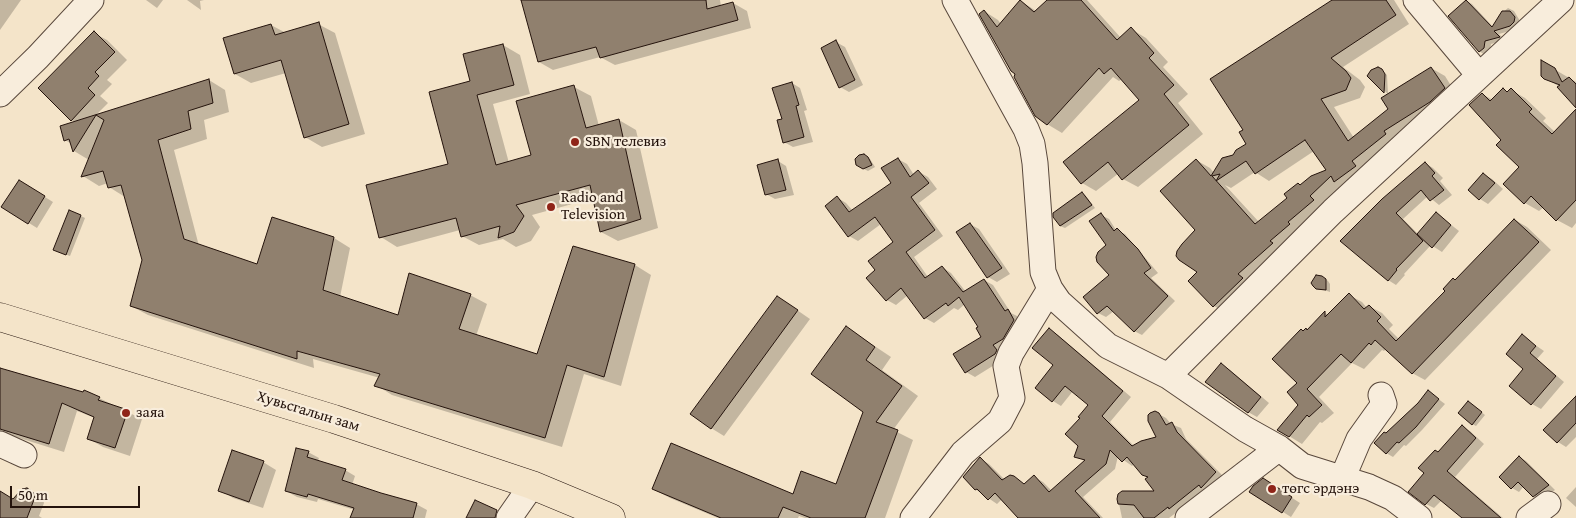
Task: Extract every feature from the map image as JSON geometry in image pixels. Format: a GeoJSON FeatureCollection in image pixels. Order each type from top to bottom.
{"type":"FeatureCollection","features":[{"type":"Feature","properties":{"kind":"main road","name":"Хувьсгалын зам"},"geometry":{"type":"LineString","coordinates":[[0,317],[334,420],[532,485],[611,518]]}},
{"type":"Feature","properties":{"kind":"street"},"geometry":{"type":"LineString","coordinates":[[0,94],[38,57],[91,0]]}},
{"type":"Feature","properties":{"kind":"street"},"geometry":{"type":"LineString","coordinates":[[954,0],[1026,129],[1032,144],[1043,272],[1050,289],[1059,302],[1108,346],[1168,376],[1245,429],[1279,448],[1302,466],[1369,487],[1393,498],[1419,518]]}},
{"type":"Feature","properties":{"kind":"street"},"geometry":{"type":"LineString","coordinates":[[1416,0],[1479,75]]}},
{"type":"Feature","properties":{"kind":"street"},"geometry":{"type":"LineString","coordinates":[[1168,376],[1333,211],[1561,0]]}},
{"type":"Feature","properties":{"kind":"street"},"geometry":{"type":"LineString","coordinates":[[913,518],[963,453],[1000,421],[1012,398],[1006,366],[1011,353],[1050,289]]}},
{"type":"Feature","properties":{"kind":"street"},"geometry":{"type":"LineString","coordinates":[[1342,478],[1360,438],[1384,404],[1381,395]]}},
{"type":"Feature","properties":{"kind":"street"},"geometry":{"type":"LineString","coordinates":[[0,444],[24,455]]}},
{"type":"Feature","properties":{"kind":"street"},"geometry":{"type":"LineString","coordinates":[[1188,518],[1279,448]]}},
{"type":"Feature","properties":{"kind":"street"},"geometry":{"type":"LineString","coordinates":[[509,518],[532,485]]}},
{"type":"Feature","properties":{"kind":"building"},"geometry":{"type":"Polygon","coordinates":[[[521,0],[706,0],[707,9],[733,2],[738,20],[600,58],[596,47],[538,62],[521,0]]]}},
{"type":"Feature","properties":{"kind":"building"},"geometry":{"type":"Polygon","coordinates":[[[1020,0],[1034,12],[1047,0],[1081,0],[1117,40],[1131,27],[1154,53],[1149,58],[1174,85],[1164,94],[1189,125],[1122,180],[1108,162],[1081,184],[1063,162],[1139,100],[1111,68],[1104,74],[1099,68],[1047,125],[1035,116],[1014,77],[1015,74],[1011,71],[979,14],[984,10],[997,27],[1020,0]]]}},
{"type":"Feature","properties":{"kind":"building"},"geometry":{"type":"Polygon","coordinates":[[[1332,0],[1386,0],[1396,15],[1331,58],[1351,78],[1346,90],[1321,99],[1348,141],[1388,109],[1381,98],[1431,67],[1445,88],[1430,102],[1384,131],[1386,134],[1352,161],[1356,166],[1334,182],[1331,176],[1310,196],[1314,200],[1288,222],[1290,224],[1270,241],[1273,243],[1238,274],[1243,278],[1213,307],[1188,281],[1197,272],[1176,256],[1182,244],[1195,230],[1160,191],[1196,159],[1211,176],[1222,158],[1233,155],[1236,150],[1246,144],[1239,132],[1243,130],[1210,79],[1332,0]],[[1305,140],[1255,174],[1246,161],[1216,181],[1255,224],[1287,198],[1284,194],[1298,183],[1300,185],[1311,176],[1326,170],[1305,140]],[[1220,174],[1212,176],[1216,181],[1220,174]]]}},
{"type":"Feature","properties":{"kind":"building"},"geometry":{"type":"Polygon","coordinates":[[[1466,0],[1492,27],[1502,11],[1510,11],[1515,17],[1514,22],[1510,26],[1494,31],[1500,37],[1485,41],[1484,48],[1479,52],[1448,16],[1466,0]]]}},
{"type":"Feature","properties":{"kind":"building"},"geometry":{"type":"Polygon","coordinates":[[[319,22],[349,124],[304,138],[281,60],[234,74],[223,38],[271,24],[275,35],[319,22]]]}},
{"type":"Feature","properties":{"kind":"building"},"geometry":{"type":"Polygon","coordinates":[[[94,31],[115,52],[95,72],[99,76],[88,88],[95,95],[71,121],[38,88],[94,31]]]}},
{"type":"Feature","properties":{"kind":"building"},"geometry":{"type":"Polygon","coordinates":[[[836,40],[855,80],[839,88],[821,48],[836,40]]]}},
{"type":"Feature","properties":{"kind":"building","name":"SBN телевиз"},"geometry":{"type":"Polygon","coordinates":[[[503,44],[514,85],[477,95],[496,165],[531,155],[516,101],[574,85],[586,128],[619,119],[641,219],[600,232],[590,185],[516,205],[524,216],[514,232],[498,238],[500,226],[461,237],[456,218],[379,238],[366,185],[448,164],[429,92],[470,81],[463,54],[503,44]]]}},
{"type":"Feature","properties":{"kind":"building"},"geometry":{"type":"Polygon","coordinates":[[[1541,60],[1555,68],[1562,82],[1569,77],[1576,84],[1576,108],[1557,87],[1560,85],[1541,76],[1541,60]]]}},
{"type":"Feature","properties":{"kind":"building"},"geometry":{"type":"Polygon","coordinates":[[[1378,67],[1385,74],[1384,93],[1367,76],[1371,70],[1378,67]]]}},
{"type":"Feature","properties":{"kind":"building"},"geometry":{"type":"Polygon","coordinates":[[[209,79],[213,103],[188,111],[191,129],[158,140],[184,239],[257,264],[272,217],[334,237],[323,290],[398,315],[409,273],[471,294],[459,329],[537,354],[573,246],[635,264],[604,377],[567,365],[545,438],[374,386],[380,374],[297,351],[297,359],[130,306],[142,260],[121,185],[108,188],[103,171],[81,177],[104,120],[96,115],[73,152],[69,139],[64,141],[60,126],[209,79]]]}},
{"type":"Feature","properties":{"kind":"building"},"geometry":{"type":"Polygon","coordinates":[[[792,82],[799,105],[796,106],[804,137],[783,143],[777,120],[782,119],[772,88],[792,82]]]}},
{"type":"Feature","properties":{"kind":"building"},"geometry":{"type":"Polygon","coordinates":[[[1503,88],[1507,92],[1511,88],[1532,109],[1529,112],[1552,134],[1576,109],[1576,200],[1556,221],[1531,196],[1524,204],[1503,184],[1519,167],[1496,145],[1501,140],[1469,105],[1482,93],[1490,101],[1503,88]]]}},
{"type":"Feature","properties":{"kind":"building"},"geometry":{"type":"Polygon","coordinates":[[[864,154],[872,165],[863,169],[856,165],[855,159],[859,155],[864,154]]]}},
{"type":"Feature","properties":{"kind":"building"},"geometry":{"type":"Polygon","coordinates":[[[898,158],[910,177],[918,170],[929,183],[911,197],[935,230],[906,252],[925,278],[942,266],[963,292],[984,279],[1005,311],[1008,309],[1014,320],[1003,339],[993,345],[997,350],[995,354],[965,373],[953,354],[981,337],[976,328],[978,327],[959,297],[948,306],[946,303],[924,319],[901,288],[886,301],[866,278],[875,270],[868,261],[893,242],[875,217],[848,237],[825,206],[837,196],[849,212],[891,183],[881,168],[898,158]]]}},
{"type":"Feature","properties":{"kind":"building"},"geometry":{"type":"Polygon","coordinates":[[[778,159],[786,190],[765,195],[757,165],[778,159]]]}},
{"type":"Feature","properties":{"kind":"building"},"geometry":{"type":"Polygon","coordinates":[[[1425,162],[1435,173],[1432,176],[1444,190],[1430,201],[1421,190],[1396,213],[1423,241],[1396,269],[1388,281],[1340,241],[1382,199],[1425,162]]]}},
{"type":"Feature","properties":{"kind":"building"},"geometry":{"type":"Polygon","coordinates":[[[1483,173],[1495,183],[1479,200],[1468,190],[1483,173]]]}},
{"type":"Feature","properties":{"kind":"building"},"geometry":{"type":"Polygon","coordinates":[[[19,180],[45,196],[28,224],[1,207],[19,180]]]}},
{"type":"Feature","properties":{"kind":"building"},"geometry":{"type":"Polygon","coordinates":[[[1082,192],[1092,205],[1060,226],[1053,217],[1053,213],[1082,192]]]}},
{"type":"Feature","properties":{"kind":"building"},"geometry":{"type":"Polygon","coordinates":[[[69,210],[81,215],[66,255],[53,250],[69,210]]]}},
{"type":"Feature","properties":{"kind":"building"},"geometry":{"type":"Polygon","coordinates":[[[1436,212],[1451,225],[1432,248],[1417,234],[1436,212]]]}},
{"type":"Feature","properties":{"kind":"building"},"geometry":{"type":"Polygon","coordinates":[[[1101,213],[1114,231],[1117,228],[1138,249],[1151,268],[1144,273],[1168,296],[1134,332],[1107,306],[1097,314],[1083,297],[1109,275],[1097,262],[1096,257],[1098,252],[1106,245],[1089,221],[1101,213]]]}},
{"type":"Feature","properties":{"kind":"building"},"geometry":{"type":"Polygon","coordinates":[[[1514,219],[1539,242],[1412,374],[1375,340],[1371,345],[1369,343],[1351,363],[1341,354],[1307,389],[1322,405],[1309,417],[1307,415],[1289,437],[1277,430],[1298,405],[1287,392],[1297,383],[1272,359],[1301,329],[1303,331],[1306,328],[1307,330],[1325,311],[1325,317],[1349,293],[1364,309],[1369,305],[1381,317],[1377,321],[1396,341],[1445,291],[1443,289],[1453,278],[1455,280],[1514,219]]]}},
{"type":"Feature","properties":{"kind":"building"},"geometry":{"type":"Polygon","coordinates":[[[970,223],[1002,268],[987,278],[956,232],[970,223]]]}},
{"type":"Feature","properties":{"kind":"building"},"geometry":{"type":"Polygon","coordinates":[[[1316,275],[1326,279],[1326,290],[1316,289],[1311,283],[1316,275]]]}},
{"type":"Feature","properties":{"kind":"building"},"geometry":{"type":"Polygon","coordinates":[[[777,296],[798,310],[711,429],[690,414],[777,296]]]}},
{"type":"Feature","properties":{"kind":"building"},"geometry":{"type":"Polygon","coordinates":[[[846,326],[875,347],[866,360],[902,386],[876,422],[898,430],[865,518],[811,518],[783,507],[778,518],[721,518],[652,489],[671,443],[793,494],[801,471],[836,484],[863,412],[811,374],[846,326]]]}},
{"type":"Feature","properties":{"kind":"building"},"geometry":{"type":"Polygon","coordinates":[[[1049,328],[1123,391],[1102,416],[1132,446],[1141,441],[1156,437],[1148,421],[1150,413],[1155,411],[1159,413],[1166,425],[1172,422],[1177,432],[1216,472],[1201,488],[1199,485],[1169,509],[1168,507],[1154,518],[1144,518],[1134,505],[1118,504],[1117,499],[1118,494],[1122,491],[1154,491],[1145,479],[1148,477],[1142,475],[1127,457],[1122,462],[1110,450],[1106,464],[1075,491],[1100,518],[1018,518],[995,493],[988,500],[977,489],[975,490],[963,477],[980,457],[1002,480],[1010,475],[1024,484],[1034,475],[1049,492],[1085,460],[1074,457],[1078,446],[1065,434],[1080,418],[1078,417],[1088,405],[1065,386],[1052,402],[1035,388],[1053,365],[1032,348],[1049,328]]]}},
{"type":"Feature","properties":{"kind":"building"},"geometry":{"type":"Polygon","coordinates":[[[1522,334],[1536,346],[1530,353],[1556,376],[1531,405],[1509,386],[1523,369],[1506,354],[1522,334]]]}},
{"type":"Feature","properties":{"kind":"building"},"geometry":{"type":"Polygon","coordinates":[[[1221,363],[1261,397],[1248,413],[1205,382],[1221,363]]]}},
{"type":"Feature","properties":{"kind":"building"},"geometry":{"type":"Polygon","coordinates":[[[0,368],[83,392],[84,390],[100,397],[98,400],[128,410],[115,448],[87,439],[94,417],[62,403],[49,444],[0,429],[0,368]]]}},
{"type":"Feature","properties":{"kind":"building"},"geometry":{"type":"Polygon","coordinates":[[[1428,390],[1439,399],[1416,427],[1399,443],[1397,442],[1386,454],[1374,443],[1418,403],[1428,390]]]}},
{"type":"Feature","properties":{"kind":"building"},"geometry":{"type":"Polygon","coordinates":[[[1576,396],[1576,423],[1557,443],[1543,430],[1576,396]]]}},
{"type":"Feature","properties":{"kind":"building"},"geometry":{"type":"Polygon","coordinates":[[[1468,401],[1482,412],[1472,425],[1458,413],[1468,401]]]}},
{"type":"Feature","properties":{"kind":"building"},"geometry":{"type":"Polygon","coordinates":[[[1462,425],[1476,438],[1447,471],[1501,518],[1462,518],[1434,495],[1425,505],[1408,492],[1424,473],[1418,468],[1435,450],[1438,452],[1462,425]]]}},
{"type":"Feature","properties":{"kind":"building"},"geometry":{"type":"Polygon","coordinates":[[[296,448],[309,451],[307,457],[346,469],[342,480],[417,503],[413,518],[350,518],[354,508],[308,494],[307,497],[285,491],[296,448]]]}},
{"type":"Feature","properties":{"kind":"building"},"geometry":{"type":"Polygon","coordinates":[[[232,450],[264,461],[249,502],[218,491],[232,450]]]}},
{"type":"Feature","properties":{"kind":"building"},"geometry":{"type":"Polygon","coordinates":[[[1519,456],[1549,485],[1533,497],[1518,482],[1511,489],[1499,477],[1519,456]]]}},
{"type":"Feature","properties":{"kind":"building"},"geometry":{"type":"Polygon","coordinates":[[[1263,478],[1292,497],[1282,513],[1249,492],[1263,478]]]}},
{"type":"Feature","properties":{"kind":"building"},"geometry":{"type":"Polygon","coordinates":[[[27,488],[33,492],[35,497],[27,518],[0,518],[0,491],[13,499],[22,489],[27,488]]]}},
{"type":"Feature","properties":{"kind":"building"},"geometry":{"type":"Polygon","coordinates":[[[475,500],[497,510],[495,518],[466,518],[475,500]]]}},
{"type":"Feature","properties":{"kind":"place","name":"SBN телевиз"},"geometry":{"type":"Point","coordinates":[575,142]}},
{"type":"Feature","properties":{"kind":"place","name":"Radio and Television"},"geometry":{"type":"Point","coordinates":[551,207]}},
{"type":"Feature","properties":{"kind":"place","name":"заяа"},"geometry":{"type":"Point","coordinates":[126,413]}},
{"type":"Feature","properties":{"kind":"place","name":"төгс эрдэнэ"},"geometry":{"type":"Point","coordinates":[1272,489]}}]}
